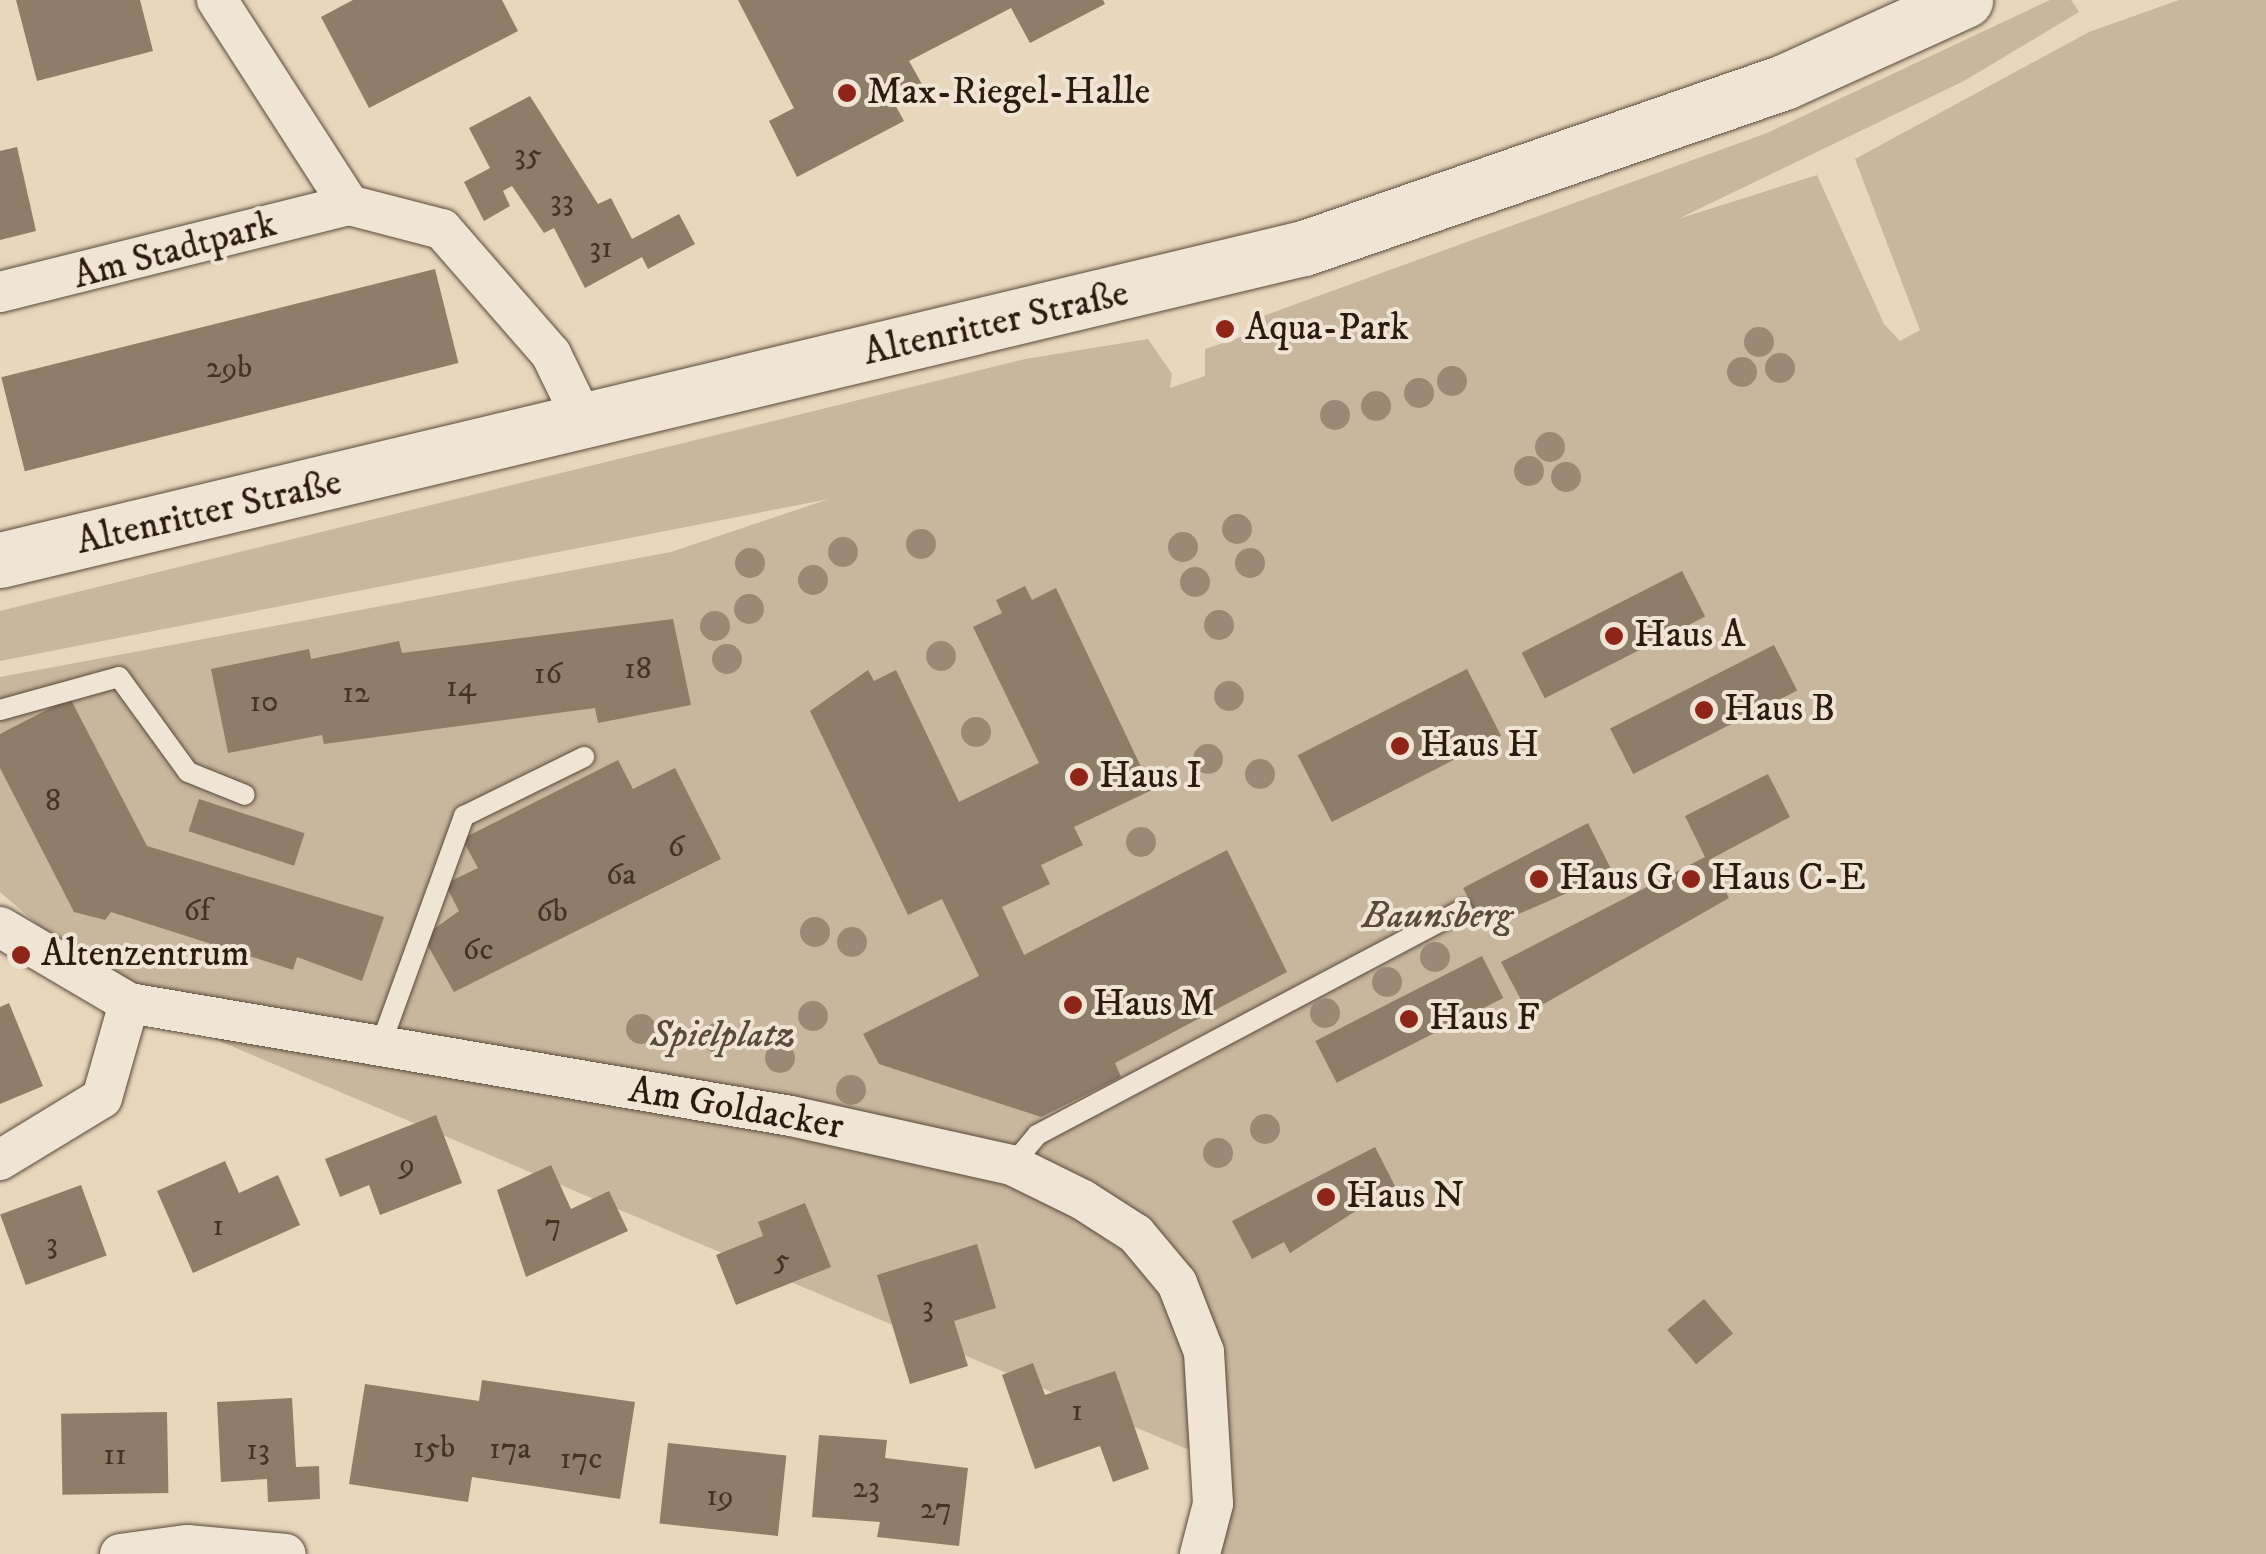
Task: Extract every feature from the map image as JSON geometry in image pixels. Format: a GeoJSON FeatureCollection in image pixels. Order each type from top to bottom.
{"type":"FeatureCollection","features":[{"type":"Feature","properties":{"kind":"main road","name":"Altenritter Straße"},"geometry":{"type":"LineString","coordinates":[[0,560],[1304,248],[1493,188],[1889,17],[1964,0]]}},
{"type":"Feature","properties":{"kind":"street"},"geometry":{"type":"LineString","coordinates":[[217,0],[349,205]]}},
{"type":"Feature","properties":{"kind":"street","name":"Am Stadtpark"},"geometry":{"type":"LineString","coordinates":[[0,292],[349,205],[442,229],[551,354],[584,420]]}},
{"type":"Feature","properties":{"kind":"street","name":"Am Goldacker"},"geometry":{"type":"LineString","coordinates":[[0,928],[129,1002],[381,1044],[1012,1165],[1136,1234],[1176,1283],[1204,1352],[1214,1426],[1213,1504],[1200,1554]]}},
{"type":"Feature","properties":{"kind":"street"},"geometry":{"type":"LineString","coordinates":[[0,1160],[102,1098],[129,1002]]}},
{"type":"Feature","properties":{"kind":"street"},"geometry":{"type":"LineString","coordinates":[[120,1554],[187,1546],[286,1554]]}},
{"type":"Feature","properties":{"kind":"lane"},"geometry":{"type":"LineString","coordinates":[[0,710],[119,677],[188,772],[244,795]]}},
{"type":"Feature","properties":{"kind":"lane"},"geometry":{"type":"LineString","coordinates":[[381,1044],[464,816],[584,756]]}},
{"type":"Feature","properties":{"kind":"lane"},"geometry":{"type":"LineString","coordinates":[[1012,1165],[1037,1134],[1462,910]]}},
{"type":"Feature","properties":{"kind":"green space","name":"Baunsberg"},"geometry":{"type":"Polygon","coordinates":[[[2050,0],[2071,0],[2079,12],[1964,81],[1678,219],[1817,175],[1884,324],[1900,341],[1920,330],[1855,159],[2089,32],[2179,0],[2266,0],[2266,1554],[1221,1554],[1232,1468],[129,1003],[0,892],[0,677],[671,552],[829,499],[0,661],[0,611],[1025,359],[1148,339],[1172,374],[1170,388],[1205,376],[1205,349],[1256,332],[1252,320],[1767,133],[2050,0]]]}},
{"type":"Feature","properties":{"kind":"building"},"geometry":{"type":"Polygon","coordinates":[[[16,0],[140,0],[153,51],[37,81],[16,0]]]}},
{"type":"Feature","properties":{"kind":"building"},"geometry":{"type":"Polygon","coordinates":[[[353,0],[502,0],[518,31],[369,108],[321,17],[353,0]]]}},
{"type":"Feature","properties":{"kind":"building","name":"Max-Riegel-Halle"},"geometry":{"type":"Polygon","coordinates":[[[738,0],[1103,0],[1105,4],[1030,43],[1011,8],[909,61],[923,86],[893,101],[904,121],[797,177],[769,121],[794,108],[738,0]]]}},
{"type":"Feature","properties":{"kind":"building"},"geometry":{"type":"Polygon","coordinates":[[[530,96],[598,204],[611,198],[632,239],[679,214],[695,244],[648,269],[642,257],[585,288],[554,228],[544,233],[512,186],[503,191],[510,206],[484,221],[464,182],[490,168],[469,128],[530,96]]]}},
{"type":"Feature","properties":{"kind":"building"},"geometry":{"type":"Polygon","coordinates":[[[17,147],[36,231],[0,240],[0,151],[17,147]]]}},
{"type":"Feature","properties":{"kind":"building"},"geometry":{"type":"Polygon","coordinates":[[[435,269],[458,363],[25,471],[1,377],[435,269]]]}},
{"type":"Feature","properties":{"kind":"building","name":"Haus A"},"geometry":{"type":"Polygon","coordinates":[[[1682,571],[1705,616],[1545,698],[1522,653],[1682,571]]]}},
{"type":"Feature","properties":{"kind":"building"},"geometry":{"type":"Polygon","coordinates":[[[1025,586],[1032,600],[1056,588],[1152,790],[1074,827],[1083,845],[1041,865],[1050,884],[1002,907],[1024,955],[1227,850],[1287,972],[1115,1063],[1121,1077],[1041,1117],[879,1064],[863,1034],[979,976],[942,899],[908,915],[810,711],[868,670],[874,681],[896,670],[959,802],[1039,763],[973,627],[1002,613],[996,600],[1025,586]]]}},
{"type":"Feature","properties":{"kind":"building"},"geometry":{"type":"Polygon","coordinates":[[[673,619],[691,705],[598,723],[595,708],[324,744],[322,735],[228,753],[211,669],[309,649],[311,659],[399,641],[402,653],[673,619]]]}},
{"type":"Feature","properties":{"kind":"building","name":"Haus B"},"geometry":{"type":"Polygon","coordinates":[[[1774,645],[1797,690],[1633,774],[1610,729],[1774,645]]]}},
{"type":"Feature","properties":{"kind":"building","name":"Haus H"},"geometry":{"type":"Polygon","coordinates":[[[1467,669],[1501,736],[1332,822],[1298,755],[1467,669]]]}},
{"type":"Feature","properties":{"kind":"building"},"geometry":{"type":"Polygon","coordinates":[[[70,698],[147,846],[384,917],[362,981],[297,957],[293,970],[111,912],[105,920],[74,912],[0,768],[0,734],[70,698]]]}},
{"type":"Feature","properties":{"kind":"building"},"geometry":{"type":"Polygon","coordinates":[[[618,760],[633,789],[675,768],[721,859],[454,992],[423,937],[459,911],[445,884],[478,868],[462,839],[618,760]]]}},
{"type":"Feature","properties":{"kind":"building","name":"Haus C-E"},"geometry":{"type":"Polygon","coordinates":[[[1768,774],[1790,817],[1709,860],[1729,898],[1528,1013],[1501,962],[1705,857],[1685,816],[1768,774]]]}},
{"type":"Feature","properties":{"kind":"building"},"geometry":{"type":"Polygon","coordinates":[[[199,799],[305,833],[294,866],[188,831],[199,799]]]}},
{"type":"Feature","properties":{"kind":"building","name":"Haus G"},"geometry":{"type":"Polygon","coordinates":[[[1588,823],[1613,873],[1484,929],[1463,888],[1588,823]]]}},
{"type":"Feature","properties":{"kind":"building","name":"Haus F"},"geometry":{"type":"Polygon","coordinates":[[[1482,956],[1503,998],[1337,1083],[1315,1041],[1482,956]]]}},
{"type":"Feature","properties":{"kind":"building"},"geometry":{"type":"Polygon","coordinates":[[[9,1003],[43,1086],[0,1104],[0,1007],[9,1003]]]}},
{"type":"Feature","properties":{"kind":"building"},"geometry":{"type":"Polygon","coordinates":[[[436,1115],[462,1183],[380,1215],[369,1185],[340,1197],[325,1159],[436,1115]]]}},
{"type":"Feature","properties":{"kind":"building","name":"Haus N"},"geometry":{"type":"Polygon","coordinates":[[[1375,1147],[1395,1186],[1290,1253],[1284,1242],[1252,1259],[1232,1221],[1375,1147]]]}},
{"type":"Feature","properties":{"kind":"building"},"geometry":{"type":"Polygon","coordinates":[[[225,1161],[239,1193],[278,1175],[300,1225],[193,1273],[157,1191],[225,1161]]]}},
{"type":"Feature","properties":{"kind":"building"},"geometry":{"type":"Polygon","coordinates":[[[551,1165],[571,1209],[609,1191],[628,1231],[526,1277],[497,1190],[551,1165]]]}},
{"type":"Feature","properties":{"kind":"building"},"geometry":{"type":"Polygon","coordinates":[[[81,1185],[107,1255],[26,1285],[0,1214],[81,1185]]]}},
{"type":"Feature","properties":{"kind":"building"},"geometry":{"type":"Polygon","coordinates":[[[805,1203],[831,1267],[736,1305],[716,1255],[763,1236],[758,1222],[805,1203]]]}},
{"type":"Feature","properties":{"kind":"building"},"geometry":{"type":"Polygon","coordinates":[[[977,1244],[996,1308],[954,1321],[968,1366],[910,1384],[877,1275],[977,1244]]]}},
{"type":"Feature","properties":{"kind":"building"},"geometry":{"type":"Polygon","coordinates":[[[1704,1299],[1733,1333],[1696,1364],[1667,1330],[1704,1299]]]}},
{"type":"Feature","properties":{"kind":"building"},"geometry":{"type":"Polygon","coordinates":[[[1033,1363],[1045,1395],[1115,1371],[1149,1469],[1113,1482],[1100,1446],[1035,1469],[1002,1375],[1033,1363]]]}},
{"type":"Feature","properties":{"kind":"building"},"geometry":{"type":"Polygon","coordinates":[[[482,1380],[635,1402],[620,1499],[472,1477],[468,1502],[349,1484],[365,1384],[479,1401],[482,1380]]]}},
{"type":"Feature","properties":{"kind":"building"},"geometry":{"type":"Polygon","coordinates":[[[292,1398],[296,1467],[319,1466],[320,1499],[268,1502],[267,1479],[221,1482],[217,1402],[292,1398]]]}},
{"type":"Feature","properties":{"kind":"building"},"geometry":{"type":"Polygon","coordinates":[[[167,1412],[168,1493],[62,1495],[61,1414],[167,1412]]]}},
{"type":"Feature","properties":{"kind":"building"},"geometry":{"type":"Polygon","coordinates":[[[819,1435],[887,1440],[885,1458],[968,1468],[959,1546],[877,1537],[880,1522],[812,1517],[819,1435]]]}},
{"type":"Feature","properties":{"kind":"building"},"geometry":{"type":"Polygon","coordinates":[[[668,1443],[786,1455],[778,1536],[660,1524],[668,1443]]]}},
{"type":"Feature","properties":{"kind":"place","name":"Max-Riegel-Halle"},"geometry":{"type":"Point","coordinates":[847,93]}},
{"type":"Feature","properties":{"kind":"place","name":"Aqua-Park"},"geometry":{"type":"Point","coordinates":[1225,329]}},
{"type":"Feature","properties":{"kind":"place","name":"Haus A"},"geometry":{"type":"Point","coordinates":[1614,636]}},
{"type":"Feature","properties":{"kind":"place","name":"Haus B"},"geometry":{"type":"Point","coordinates":[1704,710]}},
{"type":"Feature","properties":{"kind":"place","name":"Haus H"},"geometry":{"type":"Point","coordinates":[1400,746]}},
{"type":"Feature","properties":{"kind":"place","name":"Haus I"},"geometry":{"type":"Point","coordinates":[1079,777]}},
{"type":"Feature","properties":{"kind":"place","name":"Haus G"},"geometry":{"type":"Point","coordinates":[1539,879]}},
{"type":"Feature","properties":{"kind":"place","name":"Haus C-E"},"geometry":{"type":"Point","coordinates":[1691,879]}},
{"type":"Feature","properties":{"kind":"place","name":"Altenzentrum"},"geometry":{"type":"Point","coordinates":[21,955]}},
{"type":"Feature","properties":{"kind":"place","name":"Haus M"},"geometry":{"type":"Point","coordinates":[1073,1005]}},
{"type":"Feature","properties":{"kind":"place","name":"Haus F"},"geometry":{"type":"Point","coordinates":[1409,1019]}},
{"type":"Feature","properties":{"kind":"place","name":"Haus N"},"geometry":{"type":"Point","coordinates":[1326,1197]}},
{"type":"Feature","properties":{"kind":"park label","name":"Spielplatz"},"geometry":{"type":"Point","coordinates":[723,1036]}}]}
